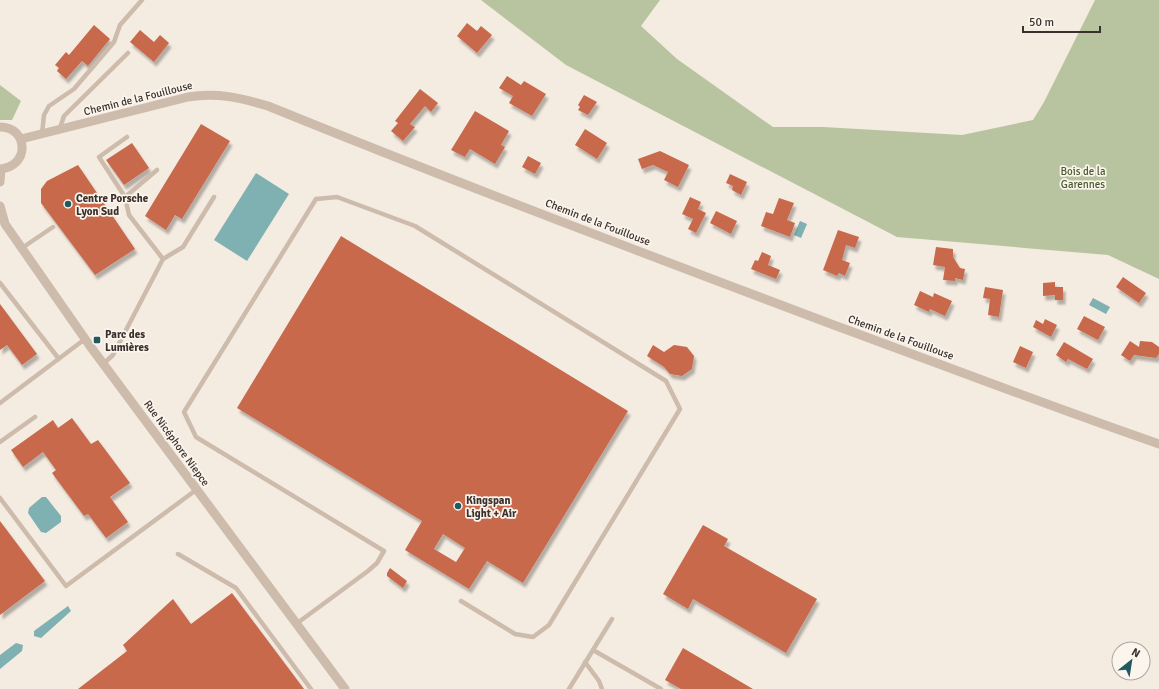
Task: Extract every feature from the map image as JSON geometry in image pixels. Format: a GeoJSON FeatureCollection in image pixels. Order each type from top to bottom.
{"type":"FeatureCollection","features":[{"type":"Feature","properties":{"kind":"street","name":"Chemin de la Fouillouse"},"geometry":{"type":"LineString","coordinates":[[21,139],[62,130],[188,97],[210,94],[242,98],[268,106],[521,206],[735,288],[1076,415],[1159,444]]}},
{"type":"Feature","properties":{"kind":"street"},"geometry":{"type":"LineString","coordinates":[[0,127],[12,129],[21,139],[23,147],[21,156],[16,163],[9,168],[0,169],[0,182]]}},
{"type":"Feature","properties":{"kind":"street","name":"Rue Nicéphore Niepce"},"geometry":{"type":"LineString","coordinates":[[0,206],[5,224],[85,340],[345,689]]}},
{"type":"Feature","properties":{"kind":"lane"},"geometry":{"type":"LineString","coordinates":[[42,134],[44,115],[49,106],[74,89],[114,42],[120,25],[142,0]]}},
{"type":"Feature","properties":{"kind":"lane"},"geometry":{"type":"LineString","coordinates":[[62,130],[61,125],[64,116],[128,53]]}},
{"type":"Feature","properties":{"kind":"lane"},"geometry":{"type":"LineString","coordinates":[[127,137],[99,157],[126,197],[129,215],[163,259]]}},
{"type":"Feature","properties":{"kind":"lane"},"geometry":{"type":"LineString","coordinates":[[126,197],[157,170]]}},
{"type":"Feature","properties":{"kind":"lane"},"geometry":{"type":"LineString","coordinates":[[103,364],[114,355],[163,259],[184,247],[214,197]]}},
{"type":"Feature","properties":{"kind":"lane"},"geometry":{"type":"LineString","coordinates":[[296,624],[368,571],[377,563],[384,551],[196,437],[184,412],[316,200],[323,198],[337,197],[415,226],[666,381],[680,409],[549,625],[533,637],[515,634],[462,601]]}},
{"type":"Feature","properties":{"kind":"lane"},"geometry":{"type":"LineString","coordinates":[[22,248],[53,227]]}},
{"type":"Feature","properties":{"kind":"lane"},"geometry":{"type":"LineString","coordinates":[[0,283],[59,359]]}},
{"type":"Feature","properties":{"kind":"lane"},"geometry":{"type":"LineString","coordinates":[[0,403],[85,340]]}},
{"type":"Feature","properties":{"kind":"lane"},"geometry":{"type":"LineString","coordinates":[[0,442],[35,417]]}},
{"type":"Feature","properties":{"kind":"lane"},"geometry":{"type":"LineString","coordinates":[[0,498],[66,586],[196,490]]}},
{"type":"Feature","properties":{"kind":"lane"},"geometry":{"type":"LineString","coordinates":[[178,554],[236,588],[311,689]]}},
{"type":"Feature","properties":{"kind":"lane"},"geometry":{"type":"LineString","coordinates":[[569,689],[612,619]]}},
{"type":"Feature","properties":{"kind":"lane"},"geometry":{"type":"LineString","coordinates":[[593,650],[661,689]]}},
{"type":"Feature","properties":{"kind":"lane"},"geometry":{"type":"LineString","coordinates":[[585,662],[599,681],[602,689]]}},
{"type":"Feature","properties":{"kind":"green space","name":"Bois de la Garennes"},"geometry":{"type":"Polygon","coordinates":[[[481,0],[660,0],[641,26],[677,59],[773,127],[823,127],[962,135],[1033,120],[1044,102],[1095,0],[1159,0],[1159,279],[1108,255],[897,237],[566,65],[481,0]]]}},
{"type":"Feature","properties":{"kind":"green space"},"geometry":{"type":"Polygon","coordinates":[[[0,85],[21,101],[12,120],[0,120],[0,85]]]}},
{"type":"Feature","properties":{"kind":"water"},"geometry":{"type":"Polygon","coordinates":[[[256,173],[289,194],[247,261],[214,240],[256,173]]]}},
{"type":"Feature","properties":{"kind":"water"},"geometry":{"type":"Polygon","coordinates":[[[800,221],[807,224],[801,238],[794,235],[800,221]]]}},
{"type":"Feature","properties":{"kind":"water"},"geometry":{"type":"Polygon","coordinates":[[[1093,298],[1110,307],[1106,314],[1089,305],[1093,298]]]}},
{"type":"Feature","properties":{"kind":"water"},"geometry":{"type":"Polygon","coordinates":[[[42,497],[46,497],[61,516],[61,522],[46,533],[41,532],[28,513],[29,508],[42,497]]]}},
{"type":"Feature","properties":{"kind":"water"},"geometry":{"type":"Polygon","coordinates":[[[68,606],[71,611],[41,638],[34,636],[34,631],[68,606]]]}},
{"type":"Feature","properties":{"kind":"water"},"geometry":{"type":"Polygon","coordinates":[[[16,643],[23,645],[22,651],[0,669],[0,655],[16,643]]]}},
{"type":"Feature","properties":{"kind":"building"},"geometry":{"type":"Polygon","coordinates":[[[467,23],[477,31],[481,26],[492,35],[477,53],[457,36],[467,23]]]}},
{"type":"Feature","properties":{"kind":"building"},"geometry":{"type":"Polygon","coordinates":[[[94,25],[110,39],[88,66],[82,61],[66,79],[57,71],[59,68],[55,65],[66,52],[69,55],[94,25]]]}},
{"type":"Feature","properties":{"kind":"building"},"geometry":{"type":"Polygon","coordinates":[[[140,30],[154,42],[160,35],[169,43],[154,62],[130,42],[140,30]]]}},
{"type":"Feature","properties":{"kind":"building"},"geometry":{"type":"Polygon","coordinates":[[[507,76],[521,85],[524,81],[546,94],[532,116],[509,103],[513,96],[499,88],[507,76]]]}},
{"type":"Feature","properties":{"kind":"building"},"geometry":{"type":"Polygon","coordinates":[[[420,89],[438,103],[431,112],[425,106],[410,124],[415,127],[403,141],[391,131],[398,123],[395,121],[420,89]]]}},
{"type":"Feature","properties":{"kind":"building"},"geometry":{"type":"Polygon","coordinates":[[[584,95],[597,102],[588,115],[578,110],[580,107],[578,105],[584,95]]]}},
{"type":"Feature","properties":{"kind":"building"},"geometry":{"type":"Polygon","coordinates":[[[475,111],[509,131],[501,145],[505,147],[495,164],[470,149],[465,157],[451,150],[475,111]]]}},
{"type":"Feature","properties":{"kind":"building"},"geometry":{"type":"Polygon","coordinates":[[[201,124],[230,141],[182,219],[175,215],[166,230],[145,216],[201,124]]]}},
{"type":"Feature","properties":{"kind":"building"},"geometry":{"type":"Polygon","coordinates":[[[585,129],[607,143],[597,159],[575,145],[585,129]]]}},
{"type":"Feature","properties":{"kind":"building"},"geometry":{"type":"Polygon","coordinates":[[[132,143],[149,168],[124,185],[106,160],[132,143]]]}},
{"type":"Feature","properties":{"kind":"building"},"geometry":{"type":"Polygon","coordinates":[[[660,151],[689,165],[678,187],[664,180],[668,172],[653,165],[642,169],[638,159],[660,151]]]}},
{"type":"Feature","properties":{"kind":"building"},"geometry":{"type":"Polygon","coordinates":[[[528,156],[541,163],[535,174],[522,167],[528,156]]]}},
{"type":"Feature","properties":{"kind":"building"},"geometry":{"type":"Polygon","coordinates":[[[78,165],[135,249],[95,275],[41,203],[41,189],[47,181],[78,165]]]}},
{"type":"Feature","properties":{"kind":"building"},"geometry":{"type":"Polygon","coordinates":[[[730,174],[747,182],[741,195],[732,190],[733,186],[726,183],[730,174]]]}},
{"type":"Feature","properties":{"kind":"building"},"geometry":{"type":"Polygon","coordinates":[[[690,197],[701,202],[698,209],[706,213],[696,233],[688,229],[693,219],[682,214],[690,197]]]}},
{"type":"Feature","properties":{"kind":"building"},"geometry":{"type":"Polygon","coordinates":[[[779,198],[794,203],[787,220],[795,223],[790,237],[761,226],[766,212],[773,214],[779,198]]]}},
{"type":"Feature","properties":{"kind":"building"},"geometry":{"type":"Polygon","coordinates":[[[716,211],[737,221],[731,234],[710,223],[716,211]]]}},
{"type":"Feature","properties":{"kind":"building"},"geometry":{"type":"Polygon","coordinates":[[[838,230],[859,237],[855,248],[846,245],[842,260],[850,263],[845,276],[839,273],[837,276],[823,270],[838,230]]]}},
{"type":"Feature","properties":{"kind":"building"},"geometry":{"type":"Polygon","coordinates":[[[341,236],[628,411],[523,583],[487,561],[469,589],[405,550],[422,521],[237,408],[341,236]],[[443,534],[434,549],[456,562],[465,548],[443,534]]]}},
{"type":"Feature","properties":{"kind":"building"},"geometry":{"type":"Polygon","coordinates":[[[936,247],[953,249],[953,257],[960,268],[965,269],[963,280],[955,278],[955,281],[943,280],[945,267],[933,265],[936,247]]]}},
{"type":"Feature","properties":{"kind":"building"},"geometry":{"type":"Polygon","coordinates":[[[762,252],[771,256],[768,265],[780,270],[776,279],[751,269],[755,260],[758,261],[762,252]]]}},
{"type":"Feature","properties":{"kind":"building"},"geometry":{"type":"Polygon","coordinates":[[[1123,277],[1146,293],[1139,303],[1116,287],[1123,277]]]}},
{"type":"Feature","properties":{"kind":"building"},"geometry":{"type":"Polygon","coordinates":[[[1055,282],[1055,287],[1063,287],[1063,300],[1055,300],[1055,295],[1043,296],[1043,283],[1055,282]]]}},
{"type":"Feature","properties":{"kind":"building"},"geometry":{"type":"Polygon","coordinates":[[[985,287],[1003,290],[999,317],[988,315],[990,299],[983,298],[985,287]]]}},
{"type":"Feature","properties":{"kind":"building"},"geometry":{"type":"Polygon","coordinates":[[[920,291],[933,297],[934,293],[952,301],[945,316],[930,309],[929,312],[914,305],[920,291]]]}},
{"type":"Feature","properties":{"kind":"building"},"geometry":{"type":"Polygon","coordinates":[[[0,304],[37,354],[22,365],[7,345],[0,350],[0,304]]]}},
{"type":"Feature","properties":{"kind":"building"},"geometry":{"type":"Polygon","coordinates":[[[1084,316],[1105,327],[1098,340],[1077,329],[1084,316]]]}},
{"type":"Feature","properties":{"kind":"building"},"geometry":{"type":"Polygon","coordinates":[[[1045,319],[1057,325],[1051,337],[1033,327],[1036,320],[1043,324],[1045,319]]]}},
{"type":"Feature","properties":{"kind":"building"},"geometry":{"type":"Polygon","coordinates":[[[1130,341],[1139,347],[1140,341],[1152,342],[1159,347],[1159,354],[1156,358],[1134,355],[1130,361],[1121,355],[1130,341]]]}},
{"type":"Feature","properties":{"kind":"building"},"geometry":{"type":"Polygon","coordinates":[[[1064,342],[1093,359],[1087,369],[1068,359],[1066,362],[1056,355],[1064,342]]]}},
{"type":"Feature","properties":{"kind":"building"},"geometry":{"type":"Polygon","coordinates":[[[653,345],[664,352],[674,345],[687,347],[694,356],[692,369],[682,376],[670,374],[664,367],[647,356],[653,345]]]}},
{"type":"Feature","properties":{"kind":"building"},"geometry":{"type":"Polygon","coordinates":[[[1020,346],[1033,352],[1026,368],[1013,362],[1020,346]]]}},
{"type":"Feature","properties":{"kind":"building"},"geometry":{"type":"Polygon","coordinates":[[[72,418],[91,444],[98,440],[130,483],[110,497],[128,522],[106,538],[88,514],[84,516],[52,473],[56,470],[43,452],[23,467],[11,450],[53,420],[58,428],[72,418]]]}},
{"type":"Feature","properties":{"kind":"building"},"geometry":{"type":"Polygon","coordinates":[[[0,521],[45,581],[0,615],[0,521]]]}},
{"type":"Feature","properties":{"kind":"building"},"geometry":{"type":"Polygon","coordinates":[[[703,525],[728,539],[724,546],[817,599],[786,653],[693,599],[688,609],[663,594],[703,525]]]}},
{"type":"Feature","properties":{"kind":"building"},"geometry":{"type":"Polygon","coordinates":[[[390,568],[407,581],[403,588],[387,576],[390,568]]]}},
{"type":"Feature","properties":{"kind":"building"},"geometry":{"type":"Polygon","coordinates":[[[232,593],[304,689],[78,689],[127,651],[123,645],[173,599],[191,624],[232,593]]]}},
{"type":"Feature","properties":{"kind":"building"},"geometry":{"type":"Polygon","coordinates":[[[683,648],[753,689],[681,689],[665,680],[683,648]]]}},
{"type":"Feature","properties":{"kind":"place","name":"Centre Porsche Lyon Sud"},"geometry":{"type":"Point","coordinates":[68,204]}},
{"type":"Feature","properties":{"kind":"place","name":"Parc des Lumières"},"geometry":{"type":"Point","coordinates":[97,340]}},
{"type":"Feature","properties":{"kind":"place","name":"Kingspan Light + Air"},"geometry":{"type":"Point","coordinates":[458,506]}}]}
